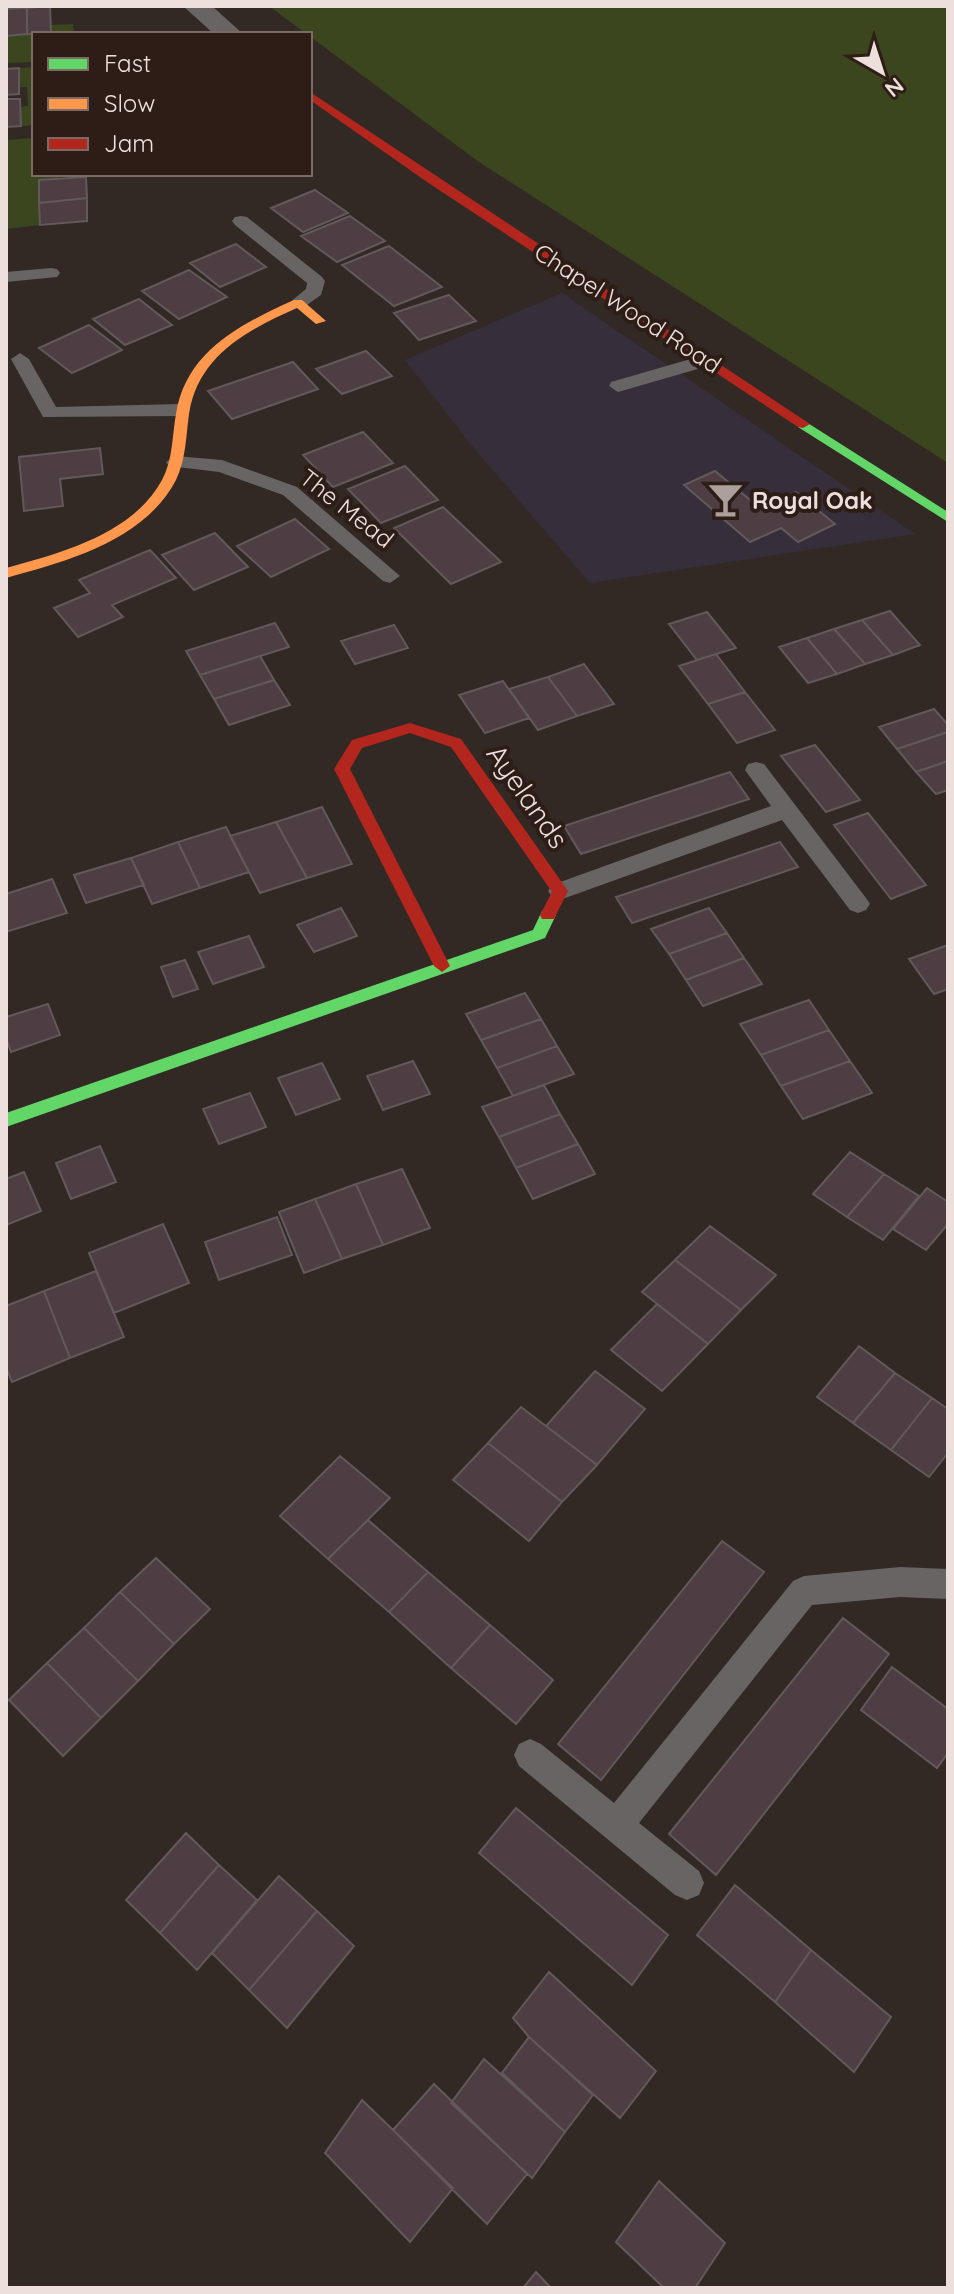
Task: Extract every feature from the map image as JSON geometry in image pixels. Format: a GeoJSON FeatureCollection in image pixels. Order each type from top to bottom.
{"type":"FeatureCollection","features":[{"type":"Feature","properties":{"kind":"street"},"geometry":{"type":"LineString","coordinates":[[196,6],[228,32]]}},
{"type":"Feature","properties":{"kind":"street","name":"Chapel Wood Road"},"geometry":{"type":"LineString","coordinates":[[312,96],[434,182],[948,518]]}},
{"type":"Feature","properties":{"kind":"street"},"geometry":{"type":"LineString","coordinates":[[6,573],[56,560],[101,540],[140,513],[159,493],[176,462],[181,410],[197,371],[224,341],[298,303],[320,321]]}},
{"type":"Feature","properties":{"kind":"street","name":"Ayelands"},"geometry":{"type":"LineString","coordinates":[[6,1120],[539,934],[560,891],[456,743],[410,728],[357,744],[342,769],[442,966]]}},
{"type":"Feature","properties":{"kind":"lane"},"geometry":{"type":"LineString","coordinates":[[241,221],[316,281],[315,291],[298,303]]}},
{"type":"Feature","properties":{"kind":"lane"},"geometry":{"type":"LineString","coordinates":[[6,277],[51,273]]}},
{"type":"Feature","properties":{"kind":"lane"},"geometry":{"type":"LineString","coordinates":[[20,359],[50,413],[181,410]]}},
{"type":"Feature","properties":{"kind":"lane"},"geometry":{"type":"LineString","coordinates":[[618,386],[708,360]]}},
{"type":"Feature","properties":{"kind":"lane","name":"The Mead"},"geometry":{"type":"LineString","coordinates":[[176,462],[222,466],[290,491],[390,576]]}},
{"type":"Feature","properties":{"kind":"lane"},"geometry":{"type":"LineString","coordinates":[[756,770],[858,904]]}},
{"type":"Feature","properties":{"kind":"lane"},"geometry":{"type":"LineString","coordinates":[[560,891],[785,810]]}},
{"type":"Feature","properties":{"kind":"lane"},"geometry":{"type":"LineString","coordinates":[[615,1827],[804,1591],[900,1582],[948,1584]]}},
{"type":"Feature","properties":{"kind":"lane"},"geometry":{"type":"LineString","coordinates":[[530,1755],[687,1883]]}},
{"type":"Feature","properties":{"kind":"shaded area"},"geometry":{"type":"Polygon","coordinates":[[[562,293],[915,534],[590,583],[472,446],[405,360],[562,293]]]}},
{"type":"Feature","properties":{"kind":"green space"},"geometry":{"type":"Polygon","coordinates":[[[269,6],[948,6],[948,463],[479,162],[312,38],[312,32],[304,32],[269,6]]]}},
{"type":"Feature","properties":{"kind":"green space"},"geometry":{"type":"Polygon","coordinates":[[[73,24],[74,32],[50,32],[51,25],[73,24]]]}},
{"type":"Feature","properties":{"kind":"green space"},"geometry":{"type":"Polygon","coordinates":[[[32,34],[32,62],[6,63],[6,36],[32,34]]]}},
{"type":"Feature","properties":{"kind":"green space"},"geometry":{"type":"Polygon","coordinates":[[[32,67],[32,125],[21,126],[20,107],[28,106],[27,87],[19,87],[19,68],[32,67]]]}},
{"type":"Feature","properties":{"kind":"green space"},"geometry":{"type":"Polygon","coordinates":[[[32,138],[32,176],[58,176],[59,179],[39,180],[40,225],[6,229],[6,140],[32,138]]]}},
{"type":"Feature","properties":{"kind":"building"},"geometry":{"type":"Polygon","coordinates":[[[50,6],[51,32],[27,34],[27,8],[50,6]]]}},
{"type":"Feature","properties":{"kind":"building"},"geometry":{"type":"Polygon","coordinates":[[[27,8],[27,34],[6,36],[6,9],[27,8]]]}},
{"type":"Feature","properties":{"kind":"building"},"geometry":{"type":"Polygon","coordinates":[[[19,68],[19,94],[6,95],[6,69],[19,68]]]}},
{"type":"Feature","properties":{"kind":"building"},"geometry":{"type":"Polygon","coordinates":[[[6,99],[20,99],[21,126],[6,127],[6,99]]]}},
{"type":"Feature","properties":{"kind":"building"},"geometry":{"type":"Polygon","coordinates":[[[86,177],[87,198],[39,203],[39,180],[86,177]]]}},
{"type":"Feature","properties":{"kind":"building"},"geometry":{"type":"Polygon","coordinates":[[[315,190],[348,213],[303,232],[271,208],[315,190]]]}},
{"type":"Feature","properties":{"kind":"building"},"geometry":{"type":"Polygon","coordinates":[[[87,198],[87,221],[40,225],[39,203],[87,198]]]}},
{"type":"Feature","properties":{"kind":"building"},"geometry":{"type":"Polygon","coordinates":[[[350,216],[385,241],[337,262],[301,236],[350,216]]]}},
{"type":"Feature","properties":{"kind":"building"},"geometry":{"type":"Polygon","coordinates":[[[236,244],[266,267],[220,287],[190,263],[236,244]]]}},
{"type":"Feature","properties":{"kind":"building"},"geometry":{"type":"Polygon","coordinates":[[[389,246],[442,287],[394,306],[342,265],[389,246]]]}},
{"type":"Feature","properties":{"kind":"building"},"geometry":{"type":"Polygon","coordinates":[[[189,270],[227,297],[179,319],[142,291],[189,270]]]}},
{"type":"Feature","properties":{"kind":"building"},"geometry":{"type":"Polygon","coordinates":[[[449,295],[476,321],[419,340],[394,313],[449,295]]]}},
{"type":"Feature","properties":{"kind":"building"},"geometry":{"type":"Polygon","coordinates":[[[139,299],[172,325],[125,345],[93,319],[139,299]]]}},
{"type":"Feature","properties":{"kind":"building"},"geometry":{"type":"Polygon","coordinates":[[[89,325],[122,350],[72,373],[39,348],[89,325]]]}},
{"type":"Feature","properties":{"kind":"building"},"geometry":{"type":"Polygon","coordinates":[[[366,351],[392,376],[342,394],[316,369],[366,351]]]}},
{"type":"Feature","properties":{"kind":"building"},"geometry":{"type":"Polygon","coordinates":[[[293,362],[318,389],[232,419],[208,391],[293,362]]]}},
{"type":"Feature","properties":{"kind":"building"},"geometry":{"type":"Polygon","coordinates":[[[363,432],[393,463],[333,487],[303,455],[363,432]]]}},
{"type":"Feature","properties":{"kind":"building"},"geometry":{"type":"Polygon","coordinates":[[[100,448],[103,474],[60,479],[63,506],[24,511],[19,457],[100,448]]]}},
{"type":"Feature","properties":{"kind":"building"},"geometry":{"type":"Polygon","coordinates":[[[405,466],[438,500],[381,523],[348,489],[405,466]]]}},
{"type":"Feature","properties":{"kind":"building","name":"Royal Oak"},"geometry":{"type":"Polygon","coordinates":[[[715,471],[760,508],[796,492],[835,524],[798,542],[781,528],[750,542],[684,485],[715,471]]]}},
{"type":"Feature","properties":{"kind":"building"},"geometry":{"type":"Polygon","coordinates":[[[443,507],[501,562],[451,584],[394,528],[443,507]]]}},
{"type":"Feature","properties":{"kind":"building"},"geometry":{"type":"Polygon","coordinates":[[[295,519],[329,549],[271,577],[237,546],[295,519]]]}},
{"type":"Feature","properties":{"kind":"building"},"geometry":{"type":"Polygon","coordinates":[[[215,533],[248,567],[194,590],[162,555],[215,533]]]}},
{"type":"Feature","properties":{"kind":"building"},"geometry":{"type":"Polygon","coordinates":[[[150,550],[176,578],[112,605],[123,617],[78,637],[54,608],[90,593],[79,580],[150,550]]]}},
{"type":"Feature","properties":{"kind":"building"},"geometry":{"type":"Polygon","coordinates":[[[890,611],[920,645],[893,655],[862,620],[890,611]]]}},
{"type":"Feature","properties":{"kind":"building"},"geometry":{"type":"Polygon","coordinates":[[[707,612],[736,648],[697,660],[669,624],[707,612]]]}},
{"type":"Feature","properties":{"kind":"building"},"geometry":{"type":"Polygon","coordinates":[[[862,620],[893,655],[865,664],[834,629],[862,620]]]}},
{"type":"Feature","properties":{"kind":"building"},"geometry":{"type":"Polygon","coordinates":[[[275,623],[289,647],[200,675],[186,651],[275,623]]]}},
{"type":"Feature","properties":{"kind":"building"},"geometry":{"type":"Polygon","coordinates":[[[394,625],[408,648],[355,664],[341,641],[394,625]]]}},
{"type":"Feature","properties":{"kind":"building"},"geometry":{"type":"Polygon","coordinates":[[[834,629],[865,664],[837,674],[807,638],[834,629]]]}},
{"type":"Feature","properties":{"kind":"building"},"geometry":{"type":"Polygon","coordinates":[[[807,638],[837,674],[808,683],[779,647],[807,638]]]}},
{"type":"Feature","properties":{"kind":"building"},"geometry":{"type":"Polygon","coordinates":[[[716,654],[745,692],[708,704],[679,666],[716,654]]]}},
{"type":"Feature","properties":{"kind":"building"},"geometry":{"type":"Polygon","coordinates":[[[260,656],[274,680],[214,699],[200,675],[260,656]]]}},
{"type":"Feature","properties":{"kind":"building"},"geometry":{"type":"Polygon","coordinates":[[[584,664],[614,704],[577,716],[548,677],[584,664]]]}},
{"type":"Feature","properties":{"kind":"building"},"geometry":{"type":"Polygon","coordinates":[[[548,677],[577,716],[538,730],[509,689],[548,677]]]}},
{"type":"Feature","properties":{"kind":"building"},"geometry":{"type":"Polygon","coordinates":[[[274,680],[290,705],[229,725],[214,699],[274,680]]]}},
{"type":"Feature","properties":{"kind":"building"},"geometry":{"type":"Polygon","coordinates":[[[503,681],[529,718],[485,733],[459,695],[503,681]]]}},
{"type":"Feature","properties":{"kind":"building"},"geometry":{"type":"Polygon","coordinates":[[[745,692],[775,730],[737,743],[708,704],[745,692]]]}},
{"type":"Feature","properties":{"kind":"building"},"geometry":{"type":"Polygon","coordinates":[[[934,709],[948,725],[948,732],[897,749],[879,727],[934,709]]]}},
{"type":"Feature","properties":{"kind":"building"},"geometry":{"type":"Polygon","coordinates":[[[948,732],[948,761],[916,772],[897,749],[948,732]]]}},
{"type":"Feature","properties":{"kind":"building"},"geometry":{"type":"Polygon","coordinates":[[[815,745],[860,800],[826,812],[781,756],[815,745]]]}},
{"type":"Feature","properties":{"kind":"building"},"geometry":{"type":"Polygon","coordinates":[[[948,761],[948,790],[936,794],[916,772],[948,761]]]}},
{"type":"Feature","properties":{"kind":"building"},"geometry":{"type":"Polygon","coordinates":[[[730,772],[749,799],[581,854],[564,826],[730,772]]]}},
{"type":"Feature","properties":{"kind":"building"},"geometry":{"type":"Polygon","coordinates":[[[322,807],[352,864],[307,878],[276,822],[322,807]]]}},
{"type":"Feature","properties":{"kind":"building"},"geometry":{"type":"Polygon","coordinates":[[[868,813],[926,885],[891,899],[834,825],[868,813]]]}},
{"type":"Feature","properties":{"kind":"building"},"geometry":{"type":"Polygon","coordinates":[[[276,822],[307,878],[260,893],[230,836],[276,822]]]}},
{"type":"Feature","properties":{"kind":"building"},"geometry":{"type":"Polygon","coordinates":[[[226,827],[249,872],[200,888],[178,842],[226,827]]]}},
{"type":"Feature","properties":{"kind":"building"},"geometry":{"type":"Polygon","coordinates":[[[178,842],[200,888],[152,904],[131,858],[178,842]]]}},
{"type":"Feature","properties":{"kind":"building"},"geometry":{"type":"Polygon","coordinates":[[[780,842],[798,867],[632,923],[616,897],[780,842]]]}},
{"type":"Feature","properties":{"kind":"building"},"geometry":{"type":"Polygon","coordinates":[[[131,858],[144,885],[86,903],[74,875],[131,858]]]}},
{"type":"Feature","properties":{"kind":"building"},"geometry":{"type":"Polygon","coordinates":[[[52,879],[67,913],[6,932],[6,894],[52,879]]]}},
{"type":"Feature","properties":{"kind":"building"},"geometry":{"type":"Polygon","coordinates":[[[341,908],[357,936],[314,952],[297,925],[341,908]]]}},
{"type":"Feature","properties":{"kind":"building"},"geometry":{"type":"Polygon","coordinates":[[[709,908],[727,933],[669,954],[651,929],[709,908]]]}},
{"type":"Feature","properties":{"kind":"building"},"geometry":{"type":"Polygon","coordinates":[[[727,933],[744,958],[686,980],[669,954],[727,933]]]}},
{"type":"Feature","properties":{"kind":"building"},"geometry":{"type":"Polygon","coordinates":[[[249,936],[264,967],[213,984],[198,952],[249,936]]]}},
{"type":"Feature","properties":{"kind":"building"},"geometry":{"type":"Polygon","coordinates":[[[948,945],[948,989],[934,994],[909,959],[948,945]]]}},
{"type":"Feature","properties":{"kind":"building"},"geometry":{"type":"Polygon","coordinates":[[[744,958],[762,984],[703,1006],[686,980],[744,958]]]}},
{"type":"Feature","properties":{"kind":"building"},"geometry":{"type":"Polygon","coordinates":[[[185,960],[198,989],[173,997],[161,967],[185,960]]]}},
{"type":"Feature","properties":{"kind":"building"},"geometry":{"type":"Polygon","coordinates":[[[525,993],[541,1019],[481,1040],[466,1014],[525,993]]]}},
{"type":"Feature","properties":{"kind":"building"},"geometry":{"type":"Polygon","coordinates":[[[809,1000],[829,1030],[761,1055],[740,1024],[809,1000]]]}},
{"type":"Feature","properties":{"kind":"building"},"geometry":{"type":"Polygon","coordinates":[[[48,1004],[60,1035],[11,1052],[6,1038],[6,1017],[48,1004]]]}},
{"type":"Feature","properties":{"kind":"building"},"geometry":{"type":"Polygon","coordinates":[[[541,1019],[557,1046],[497,1068],[481,1040],[541,1019]]]}},
{"type":"Feature","properties":{"kind":"building"},"geometry":{"type":"Polygon","coordinates":[[[829,1030],[850,1061],[781,1086],[761,1055],[829,1030]]]}},
{"type":"Feature","properties":{"kind":"building"},"geometry":{"type":"Polygon","coordinates":[[[557,1046],[574,1074],[513,1096],[497,1068],[557,1046]]]}},
{"type":"Feature","properties":{"kind":"building"},"geometry":{"type":"Polygon","coordinates":[[[413,1061],[430,1094],[383,1110],[367,1076],[413,1061]]]}},
{"type":"Feature","properties":{"kind":"building"},"geometry":{"type":"Polygon","coordinates":[[[850,1061],[872,1093],[803,1119],[781,1086],[850,1061]]]}},
{"type":"Feature","properties":{"kind":"building"},"geometry":{"type":"Polygon","coordinates":[[[322,1063],[340,1099],[296,1115],[278,1078],[322,1063]]]}},
{"type":"Feature","properties":{"kind":"building"},"geometry":{"type":"Polygon","coordinates":[[[544,1085],[560,1114],[499,1137],[482,1107],[544,1085]]]}},
{"type":"Feature","properties":{"kind":"building"},"geometry":{"type":"Polygon","coordinates":[[[250,1093],[266,1127],[219,1144],[203,1109],[250,1093]]]}},
{"type":"Feature","properties":{"kind":"building"},"geometry":{"type":"Polygon","coordinates":[[[560,1114],[578,1144],[516,1168],[499,1137],[560,1114]]]}},
{"type":"Feature","properties":{"kind":"building"},"geometry":{"type":"Polygon","coordinates":[[[578,1144],[595,1174],[533,1199],[516,1168],[578,1144]]]}},
{"type":"Feature","properties":{"kind":"building"},"geometry":{"type":"Polygon","coordinates":[[[100,1146],[116,1182],[71,1199],[56,1163],[100,1146]]]}},
{"type":"Feature","properties":{"kind":"building"},"geometry":{"type":"Polygon","coordinates":[[[850,1152],[884,1174],[847,1217],[813,1194],[850,1152]]]}},
{"type":"Feature","properties":{"kind":"building"},"geometry":{"type":"Polygon","coordinates":[[[402,1169],[430,1228],[383,1245],[356,1184],[402,1169]]]}},
{"type":"Feature","properties":{"kind":"building"},"geometry":{"type":"Polygon","coordinates":[[[24,1172],[41,1211],[6,1225],[6,1179],[24,1172]]]}},
{"type":"Feature","properties":{"kind":"building"},"geometry":{"type":"Polygon","coordinates":[[[884,1174],[919,1196],[883,1240],[847,1217],[884,1174]]]}},
{"type":"Feature","properties":{"kind":"building"},"geometry":{"type":"Polygon","coordinates":[[[356,1184],[383,1245],[342,1259],[315,1199],[356,1184]]]}},
{"type":"Feature","properties":{"kind":"building"},"geometry":{"type":"Polygon","coordinates":[[[927,1188],[948,1202],[948,1224],[926,1250],[893,1229],[927,1188]]]}},
{"type":"Feature","properties":{"kind":"building"},"geometry":{"type":"Polygon","coordinates":[[[315,1199],[342,1259],[304,1273],[279,1212],[315,1199]]]}},
{"type":"Feature","properties":{"kind":"building"},"geometry":{"type":"Polygon","coordinates":[[[277,1217],[292,1255],[219,1280],[205,1242],[277,1217]]]}},
{"type":"Feature","properties":{"kind":"building"},"geometry":{"type":"Polygon","coordinates":[[[163,1224],[189,1283],[114,1313],[89,1253],[163,1224]]]}},
{"type":"Feature","properties":{"kind":"building"},"geometry":{"type":"Polygon","coordinates":[[[710,1226],[776,1275],[741,1310],[675,1260],[710,1226]]]}},
{"type":"Feature","properties":{"kind":"building"},"geometry":{"type":"Polygon","coordinates":[[[675,1260],[741,1310],[708,1344],[642,1292],[675,1260]]]}},
{"type":"Feature","properties":{"kind":"building"},"geometry":{"type":"Polygon","coordinates":[[[96,1271],[124,1337],[70,1358],[44,1291],[96,1271]]]}},
{"type":"Feature","properties":{"kind":"building"},"geometry":{"type":"Polygon","coordinates":[[[44,1291],[70,1358],[12,1382],[6,1367],[6,1306],[44,1291]]]}},
{"type":"Feature","properties":{"kind":"building"},"geometry":{"type":"Polygon","coordinates":[[[657,1304],[708,1344],[662,1391],[611,1350],[657,1304]]]}},
{"type":"Feature","properties":{"kind":"building"},"geometry":{"type":"Polygon","coordinates":[[[859,1346],[895,1373],[853,1423],[817,1397],[859,1346]]]}},
{"type":"Feature","properties":{"kind":"building"},"geometry":{"type":"Polygon","coordinates":[[[595,1371],[645,1409],[597,1465],[546,1426],[595,1371]]]}},
{"type":"Feature","properties":{"kind":"building"},"geometry":{"type":"Polygon","coordinates":[[[895,1373],[932,1398],[891,1450],[853,1423],[895,1373]]]}},
{"type":"Feature","properties":{"kind":"building"},"geometry":{"type":"Polygon","coordinates":[[[932,1398],[948,1409],[948,1453],[929,1477],[891,1450],[932,1398]]]}},
{"type":"Feature","properties":{"kind":"building"},"geometry":{"type":"Polygon","coordinates":[[[521,1407],[597,1465],[562,1502],[488,1443],[521,1407]]]}},
{"type":"Feature","properties":{"kind":"building"},"geometry":{"type":"Polygon","coordinates":[[[488,1443],[562,1502],[529,1541],[453,1480],[488,1443]]]}},
{"type":"Feature","properties":{"kind":"building"},"geometry":{"type":"Polygon","coordinates":[[[340,1456],[390,1498],[328,1559],[280,1516],[340,1456]]]}},
{"type":"Feature","properties":{"kind":"building"},"geometry":{"type":"Polygon","coordinates":[[[368,1520],[428,1572],[389,1612],[328,1559],[368,1520]]]}},
{"type":"Feature","properties":{"kind":"building"},"geometry":{"type":"Polygon","coordinates":[[[722,1541],[764,1572],[601,1780],[558,1744],[722,1541]]]}},
{"type":"Feature","properties":{"kind":"building"},"geometry":{"type":"Polygon","coordinates":[[[156,1558],[210,1609],[174,1644],[120,1592],[156,1558]]]}},
{"type":"Feature","properties":{"kind":"building"},"geometry":{"type":"Polygon","coordinates":[[[428,1572],[490,1625],[451,1668],[389,1612],[428,1572]]]}},
{"type":"Feature","properties":{"kind":"building"},"geometry":{"type":"Polygon","coordinates":[[[120,1592],[174,1644],[138,1681],[84,1628],[120,1592]]]}},
{"type":"Feature","properties":{"kind":"building"},"geometry":{"type":"Polygon","coordinates":[[[843,1618],[889,1654],[716,1875],[669,1834],[843,1618]]]}},
{"type":"Feature","properties":{"kind":"building"},"geometry":{"type":"Polygon","coordinates":[[[490,1625],[553,1680],[516,1724],[451,1668],[490,1625]]]}},
{"type":"Feature","properties":{"kind":"building"},"geometry":{"type":"Polygon","coordinates":[[[84,1628],[138,1681],[101,1718],[47,1663],[84,1628]]]}},
{"type":"Feature","properties":{"kind":"building"},"geometry":{"type":"Polygon","coordinates":[[[47,1663],[101,1718],[63,1756],[9,1700],[47,1663]]]}},
{"type":"Feature","properties":{"kind":"building"},"geometry":{"type":"Polygon","coordinates":[[[892,1667],[948,1709],[948,1753],[937,1768],[861,1710],[892,1667]]]}},
{"type":"Feature","properties":{"kind":"building"},"geometry":{"type":"Polygon","coordinates":[[[516,1808],[668,1935],[632,1985],[479,1853],[516,1808]]]}},
{"type":"Feature","properties":{"kind":"building"},"geometry":{"type":"Polygon","coordinates":[[[186,1833],[219,1865],[160,1933],[126,1900],[186,1833]]]}},
{"type":"Feature","properties":{"kind":"building"},"geometry":{"type":"Polygon","coordinates":[[[219,1865],[257,1900],[197,1970],[160,1933],[219,1865]]]}},
{"type":"Feature","properties":{"kind":"building"},"geometry":{"type":"Polygon","coordinates":[[[279,1876],[317,1911],[249,1990],[212,1953],[279,1876]]]}},
{"type":"Feature","properties":{"kind":"building"},"geometry":{"type":"Polygon","coordinates":[[[735,1885],[811,1950],[775,2002],[697,1935],[735,1885]]]}},
{"type":"Feature","properties":{"kind":"building"},"geometry":{"type":"Polygon","coordinates":[[[317,1911],[354,1946],[287,2028],[249,1990],[317,1911]]]}},
{"type":"Feature","properties":{"kind":"building"},"geometry":{"type":"Polygon","coordinates":[[[811,1950],[891,2017],[854,2072],[775,2002],[811,1950]]]}},
{"type":"Feature","properties":{"kind":"building"},"geometry":{"type":"Polygon","coordinates":[[[549,1972],[656,2071],[620,2118],[529,2037],[513,2018],[549,1972]]]}},
{"type":"Feature","properties":{"kind":"building"},"geometry":{"type":"Polygon","coordinates":[[[529,2037],[593,2095],[565,2132],[502,2073],[529,2037]]]}},
{"type":"Feature","properties":{"kind":"building"},"geometry":{"type":"Polygon","coordinates":[[[484,2059],[565,2132],[532,2178],[451,2103],[484,2059]]]}},
{"type":"Feature","properties":{"kind":"building"},"geometry":{"type":"Polygon","coordinates":[[[434,2084],[527,2174],[487,2224],[393,2130],[434,2084]]]}},
{"type":"Feature","properties":{"kind":"building"},"geometry":{"type":"Polygon","coordinates":[[[362,2100],[453,2188],[410,2242],[325,2153],[362,2100]]]}},
{"type":"Feature","properties":{"kind":"building"},"geometry":{"type":"Polygon","coordinates":[[[659,2181],[725,2243],[695,2288],[664,2288],[616,2242],[659,2181]]]}},
{"type":"Feature","properties":{"kind":"building"},"geometry":{"type":"Polygon","coordinates":[[[536,2272],[551,2288],[523,2288],[536,2272]]]}},
{"type":"Feature","properties":{"kind":"traffic: fast"},"geometry":{"type":"LineString","coordinates":[[803,424],[948,518]]}},
{"type":"Feature","properties":{"kind":"traffic: fast"},"geometry":{"type":"LineString","coordinates":[[6,1120],[539,934],[548,915]]}},
{"type":"Feature","properties":{"kind":"traffic: slow"},"geometry":{"type":"LineString","coordinates":[[6,573],[97,542],[138,517],[155,501],[175,465],[188,389],[198,371],[225,342],[298,303],[320,321]]}},
{"type":"Feature","properties":{"kind":"traffic: jam"},"geometry":{"type":"LineString","coordinates":[[312,96],[434,182],[803,424]]}},
{"type":"Feature","properties":{"kind":"traffic: jam"},"geometry":{"type":"LineString","coordinates":[[442,966],[342,769],[357,744],[410,728],[456,743],[560,891],[548,915]]}},
{"type":"Feature","properties":{"kind":"place","name":"Royal Oak"},"geometry":{"type":"Point","coordinates":[726,500]}}]}
